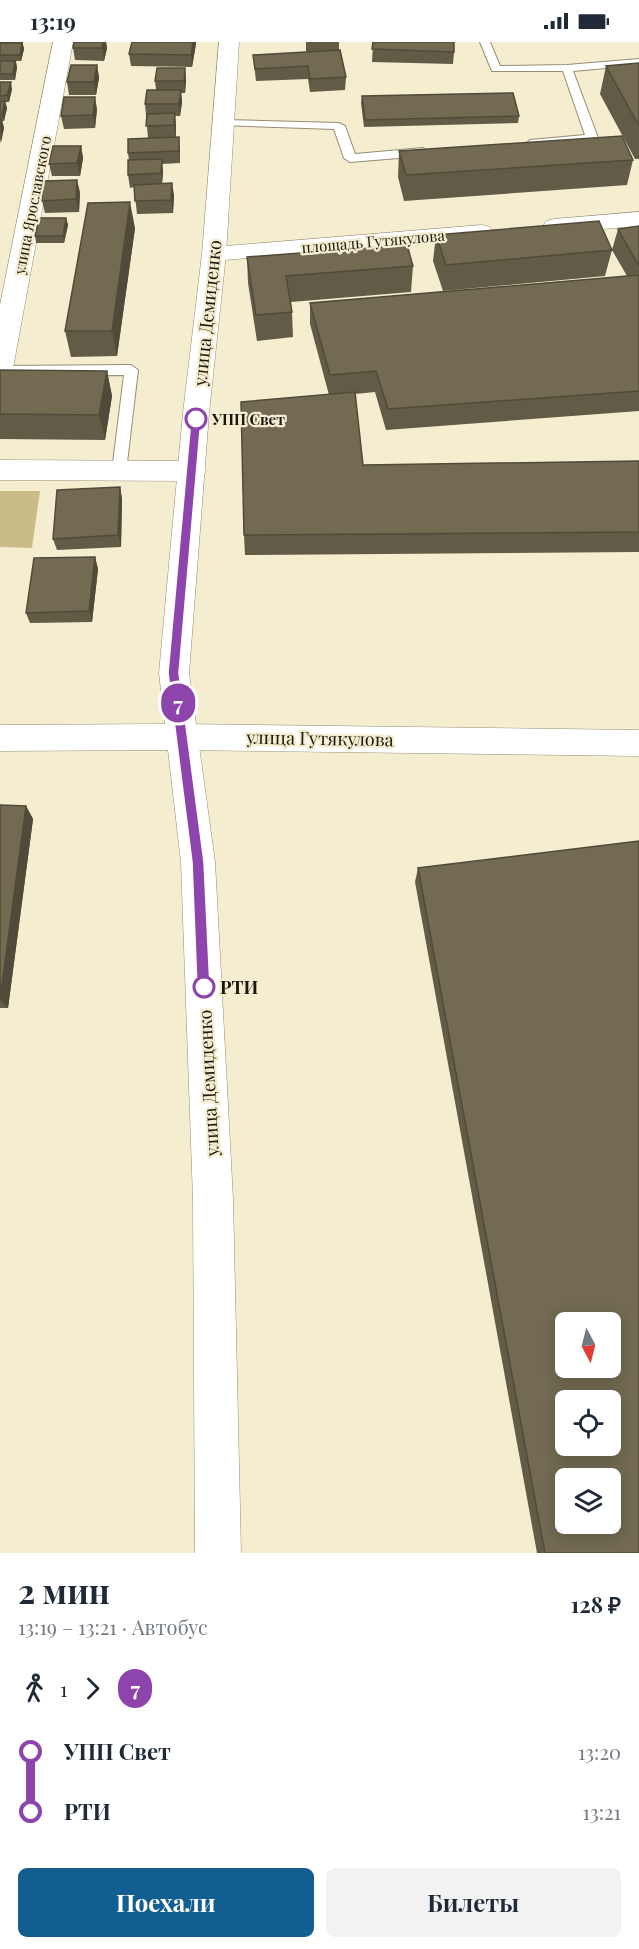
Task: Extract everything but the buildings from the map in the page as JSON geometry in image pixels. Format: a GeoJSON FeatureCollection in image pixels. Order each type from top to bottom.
{"type":"FeatureCollection","features":[{"type":"Feature","properties":{"kind":"main road","name":"улица Ярославского"},"geometry":{"type":"LineString","coordinates":[[0,370],[63,42]]}},
{"type":"Feature","properties":{"kind":"main road","name":"улица Демиденко"},"geometry":{"type":"LineString","coordinates":[[218,1553],[213,1187],[198,862],[174,673],[214,254],[229,42]]}},
{"type":"Feature","properties":{"kind":"main road"},"geometry":{"type":"LineString","coordinates":[[533,227],[639,219]]}},
{"type":"Feature","properties":{"kind":"main road","name":"площадь Гутякулова"},"geometry":{"type":"LineString","coordinates":[[214,254],[509,230]]}},
{"type":"Feature","properties":{"kind":"main road"},"geometry":{"type":"LineString","coordinates":[[0,470],[192,471]]}},
{"type":"Feature","properties":{"kind":"main road","name":"улица Гутякулова"},"geometry":{"type":"LineString","coordinates":[[0,738],[183,737],[639,743]]}},
{"type":"Feature","properties":{"kind":"lane"},"geometry":{"type":"LineString","coordinates":[[485,42],[496,69],[567,68],[639,62]]}},
{"type":"Feature","properties":{"kind":"lane"},"geometry":{"type":"LineString","coordinates":[[523,143],[592,138],[567,68]]}},
{"type":"Feature","properties":{"kind":"lane"},"geometry":{"type":"LineString","coordinates":[[225,123],[339,126],[350,158],[431,151]]}},
{"type":"Feature","properties":{"kind":"lane"},"geometry":{"type":"LineString","coordinates":[[0,370],[130,370],[118,471]]}},
{"type":"Feature","properties":{"kind":"shaded area"},"geometry":{"type":"Polygon","coordinates":[[[0,491],[40,491],[32,548],[0,547],[0,491]]]}},
{"type":"Feature","properties":{"kind":"bus line","name":"7"},"geometry":{"type":"LineString","coordinates":[[196,419],[174,673],[193,806],[204,987]]}},
{"type":"Feature","properties":{"kind":"place","name":"УПП Свет"},"geometry":{"type":"Point","coordinates":[196,419]}},
{"type":"Feature","properties":{"kind":"place","name":"РТИ"},"geometry":{"type":"Point","coordinates":[204,987]}}]}
